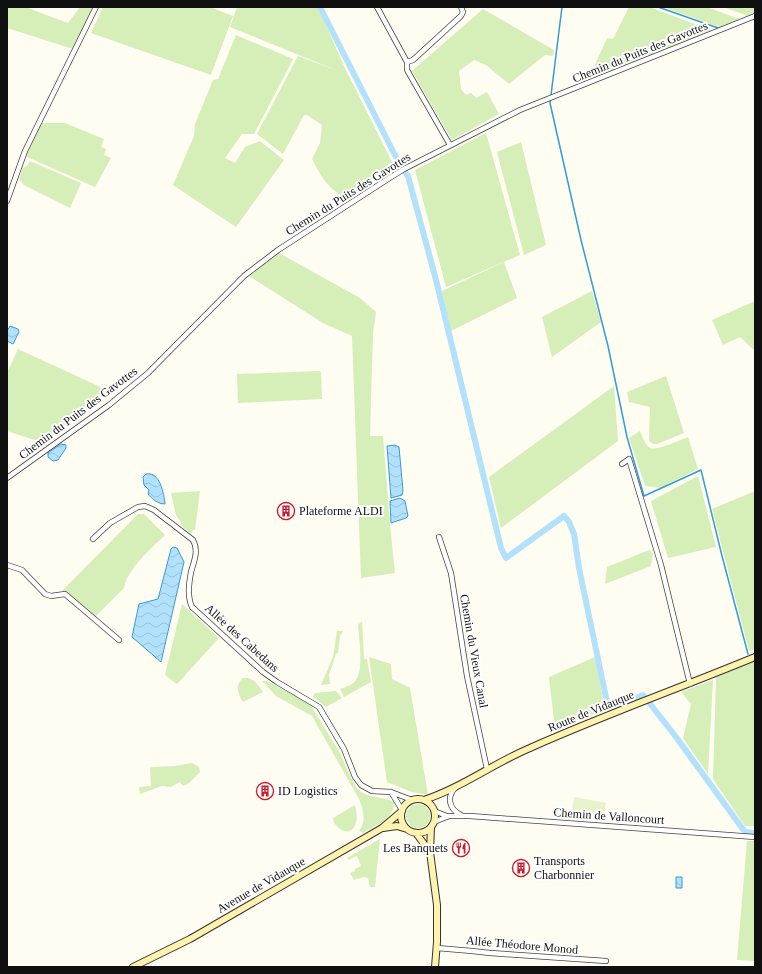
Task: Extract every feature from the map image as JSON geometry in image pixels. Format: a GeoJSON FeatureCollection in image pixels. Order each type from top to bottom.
{"type":"FeatureCollection","features":[{"type":"Feature","properties":{"kind":"street"},"geometry":{"type":"LineString","coordinates":[[7,202],[25,151],[96,7]]}},
{"type":"Feature","properties":{"kind":"street"},"geometry":{"type":"LineString","coordinates":[[377,7],[407,62],[407,70],[450,145]]}},
{"type":"Feature","properties":{"kind":"street"},"geometry":{"type":"LineString","coordinates":[[407,62],[413,60],[461,16],[463,12],[461,7]]}},
{"type":"Feature","properties":{"kind":"street","name":"Chemin du Puits des Gavottes"},"geometry":{"type":"LineString","coordinates":[[7,478],[109,405],[148,373],[244,276],[278,250],[391,177],[450,145],[520,110],[755,16]]}},
{"type":"Feature","properties":{"kind":"street"},"geometry":{"type":"LineString","coordinates":[[622,464],[629,459],[660,565],[690,684]]}},
{"type":"Feature","properties":{"kind":"street","name":"Allée des Cabedans"},"geometry":{"type":"LineString","coordinates":[[93,539],[110,523],[138,507],[145,506],[154,510],[194,540],[196,557],[191,572],[189,600],[192,607],[263,672],[319,707],[344,749],[355,777],[361,785],[372,791],[391,792]]}},
{"type":"Feature","properties":{"kind":"street","name":"Chemin du Vieux Canal"},"geometry":{"type":"LineString","coordinates":[[439,537],[451,573],[467,676],[487,769]]}},
{"type":"Feature","properties":{"kind":"street"},"geometry":{"type":"LineString","coordinates":[[7,565],[22,570],[45,594],[51,596],[65,594],[119,640]]}},
{"type":"Feature","properties":{"kind":"street","name":"Route de Vidauque"},"geometry":{"type":"LineString","coordinates":[[424,800],[440,795],[527,749],[566,732],[755,657]]}},
{"type":"Feature","properties":{"kind":"street"},"geometry":{"type":"LineString","coordinates":[[458,785],[451,793],[450,803],[457,813],[462,816]]}},
{"type":"Feature","properties":{"kind":"street"},"geometry":{"type":"LineString","coordinates":[[391,792],[412,800]]}},
{"type":"Feature","properties":{"kind":"street"},"geometry":{"type":"LineString","coordinates":[[391,792],[402,811]]}},
{"type":"Feature","properties":{"kind":"street"},"geometry":{"type":"LineString","coordinates":[[435,967],[437,948],[437,905],[430,852],[433,809],[440,795]]}},
{"type":"Feature","properties":{"kind":"street"},"geometry":{"type":"LineString","coordinates":[[430,852],[416,833],[407,829],[401,818],[402,811],[406,804],[412,800],[424,800],[433,809]]}},
{"type":"Feature","properties":{"kind":"street","name":"Chemin de Valloncourt"},"geometry":{"type":"LineString","coordinates":[[433,809],[449,816],[755,837]]}},
{"type":"Feature","properties":{"kind":"street","name":"Avenue de Vidauque"},"geometry":{"type":"LineString","coordinates":[[133,967],[190,939],[382,828],[402,811]]}},
{"type":"Feature","properties":{"kind":"street","name":"Chemin de Valloncourt"},"geometry":{"type":"LineString","coordinates":[[432,824],[449,816]]}},
{"type":"Feature","properties":{"kind":"street"},"geometry":{"type":"LineString","coordinates":[[416,833],[424,832],[432,824]]}},
{"type":"Feature","properties":{"kind":"street","name":"Avenue de Vidauque"},"geometry":{"type":"LineString","coordinates":[[382,828],[397,826],[407,829]]}},
{"type":"Feature","properties":{"kind":"street","name":"Allée Théodore Monod"},"geometry":{"type":"LineString","coordinates":[[437,948],[606,961]]}},
{"type":"Feature","properties":{"kind":"street","name":"Avenue de Vidauque"},"geometry":{"type":"LineString","coordinates":[[142,967],[151,958]]}},
{"type":"Feature","properties":{"kind":"green space"},"geometry":{"type":"Polygon","coordinates":[[[7,7],[25,7],[68,23],[80,7],[93,7],[73,49],[7,28],[7,7]]]}},
{"type":"Feature","properties":{"kind":"green space"},"geometry":{"type":"Polygon","coordinates":[[[103,7],[210,7],[233,16],[211,75],[91,33],[103,7]]]}},
{"type":"Feature","properties":{"kind":"green space"},"geometry":{"type":"Polygon","coordinates":[[[237,7],[318,7],[348,75],[393,164],[345,198],[325,181],[312,159],[320,143],[322,125],[307,115],[304,115],[283,154],[257,134],[298,56],[341,72],[230,27],[237,7]]]}},
{"type":"Feature","properties":{"kind":"green space"},"geometry":{"type":"Polygon","coordinates":[[[629,7],[649,7],[711,30],[592,80],[589,78],[607,38],[613,39],[629,7]]]}},
{"type":"Feature","properties":{"kind":"green space"},"geometry":{"type":"Polygon","coordinates":[[[663,7],[707,7],[739,19],[719,27],[663,7]]]}},
{"type":"Feature","properties":{"kind":"green space"},"geometry":{"type":"Polygon","coordinates":[[[723,7],[755,7],[755,13],[748,16],[723,7]]]}},
{"type":"Feature","properties":{"kind":"green space"},"geometry":{"type":"Polygon","coordinates":[[[483,9],[554,50],[553,56],[545,55],[509,84],[486,65],[474,60],[459,71],[461,89],[466,95],[471,93],[476,98],[487,92],[499,114],[452,140],[412,71],[483,9]]]}},
{"type":"Feature","properties":{"kind":"green space"},"geometry":{"type":"Polygon","coordinates":[[[236,35],[293,59],[254,134],[242,134],[225,158],[235,163],[245,147],[260,141],[284,160],[236,227],[173,185],[194,136],[195,124],[213,80],[218,79],[236,35]]]}},
{"type":"Feature","properties":{"kind":"green space"},"geometry":{"type":"Polygon","coordinates":[[[40,123],[65,123],[104,139],[101,147],[106,149],[104,155],[111,158],[95,187],[25,156],[40,123]]]}},
{"type":"Feature","properties":{"kind":"green space"},"geometry":{"type":"Polygon","coordinates":[[[486,133],[520,255],[446,287],[415,170],[486,133]]]}},
{"type":"Feature","properties":{"kind":"green space"},"geometry":{"type":"Polygon","coordinates":[[[521,142],[546,245],[524,255],[497,152],[521,142]]]}},
{"type":"Feature","properties":{"kind":"green space"},"geometry":{"type":"Polygon","coordinates":[[[30,161],[81,183],[70,208],[24,185],[19,179],[23,168],[27,166],[30,161]]]}},
{"type":"Feature","properties":{"kind":"green space"},"geometry":{"type":"Polygon","coordinates":[[[279,253],[360,298],[376,312],[373,333],[370,436],[383,436],[395,573],[361,578],[352,336],[323,323],[249,276],[279,253]]]}},
{"type":"Feature","properties":{"kind":"green space"},"geometry":{"type":"Polygon","coordinates":[[[504,262],[517,298],[451,331],[442,291],[504,262]]]}},
{"type":"Feature","properties":{"kind":"green space"},"geometry":{"type":"Polygon","coordinates":[[[592,291],[601,322],[552,357],[542,317],[592,291]]]}},
{"type":"Feature","properties":{"kind":"green space"},"geometry":{"type":"Polygon","coordinates":[[[755,301],[755,351],[740,337],[723,345],[712,320],[755,301]]]}},
{"type":"Feature","properties":{"kind":"green space"},"geometry":{"type":"Polygon","coordinates":[[[18,349],[109,391],[44,443],[7,431],[7,373],[18,349]]]}},
{"type":"Feature","properties":{"kind":"green space"},"geometry":{"type":"Polygon","coordinates":[[[321,372],[322,399],[238,403],[237,374],[321,372]]]}},
{"type":"Feature","properties":{"kind":"green space"},"geometry":{"type":"Polygon","coordinates":[[[666,376],[684,433],[657,444],[653,444],[649,441],[650,407],[629,402],[627,392],[666,376]]]}},
{"type":"Feature","properties":{"kind":"green space"},"geometry":{"type":"Polygon","coordinates":[[[614,386],[618,441],[501,528],[489,477],[614,386]]]}},
{"type":"Feature","properties":{"kind":"green space"},"geometry":{"type":"Polygon","coordinates":[[[640,431],[647,445],[653,449],[663,447],[688,437],[698,469],[660,488],[645,486],[629,438],[640,431]]]}},
{"type":"Feature","properties":{"kind":"green space"},"geometry":{"type":"Polygon","coordinates":[[[698,476],[716,547],[668,558],[651,501],[698,476]]]}},
{"type":"Feature","properties":{"kind":"green space"},"geometry":{"type":"Polygon","coordinates":[[[200,491],[195,530],[193,530],[191,534],[180,524],[181,523],[176,515],[171,493],[200,491]]]}},
{"type":"Feature","properties":{"kind":"green space"},"geometry":{"type":"Polygon","coordinates":[[[755,491],[755,649],[749,651],[712,509],[755,491]]]}},
{"type":"Feature","properties":{"kind":"green space"},"geometry":{"type":"Polygon","coordinates":[[[138,514],[144,514],[165,535],[135,566],[126,581],[124,588],[95,617],[62,591],[138,514]]]}},
{"type":"Feature","properties":{"kind":"green space"},"geometry":{"type":"Polygon","coordinates":[[[649,550],[653,553],[651,566],[605,584],[607,567],[649,550]]]}},
{"type":"Feature","properties":{"kind":"green space"},"geometry":{"type":"Polygon","coordinates":[[[182,604],[219,638],[177,684],[165,675],[182,604]]]}},
{"type":"Feature","properties":{"kind":"green space"},"geometry":{"type":"Polygon","coordinates":[[[362,621],[364,659],[367,659],[371,682],[344,697],[340,689],[349,686],[356,680],[360,668],[358,625],[362,621]]]}},
{"type":"Feature","properties":{"kind":"green space"},"geometry":{"type":"Polygon","coordinates":[[[337,631],[343,631],[340,636],[338,653],[336,654],[329,675],[330,684],[321,685],[333,657],[337,631]]]}},
{"type":"Feature","properties":{"kind":"green space"},"geometry":{"type":"Polygon","coordinates":[[[369,657],[391,664],[392,679],[410,688],[428,795],[412,792],[387,782],[369,657]]]}},
{"type":"Feature","properties":{"kind":"green space"},"geometry":{"type":"Polygon","coordinates":[[[595,657],[605,710],[555,729],[549,677],[595,657]]]}},
{"type":"Feature","properties":{"kind":"green space"},"geometry":{"type":"Polygon","coordinates":[[[755,661],[755,826],[745,826],[713,779],[716,677],[755,661]]]}},
{"type":"Feature","properties":{"kind":"green space"},"geometry":{"type":"Polygon","coordinates":[[[243,678],[250,678],[263,692],[243,702],[238,693],[238,684],[243,678]]]}},
{"type":"Feature","properties":{"kind":"green space"},"geometry":{"type":"Polygon","coordinates":[[[713,680],[708,774],[683,738],[691,704],[681,692],[713,680]]]}},
{"type":"Feature","properties":{"kind":"green space"},"geometry":{"type":"Polygon","coordinates":[[[262,681],[267,681],[310,704],[340,753],[356,787],[367,795],[394,802],[391,813],[388,817],[363,833],[359,831],[364,819],[359,799],[312,716],[276,696],[262,681]]]}},
{"type":"Feature","properties":{"kind":"green space"},"geometry":{"type":"Polygon","coordinates":[[[336,691],[342,698],[326,707],[313,697],[315,693],[336,691]]]}},
{"type":"Feature","properties":{"kind":"green space"},"geometry":{"type":"Polygon","coordinates":[[[192,763],[199,767],[200,772],[188,784],[183,786],[180,782],[171,787],[162,786],[140,794],[139,787],[151,786],[150,768],[192,763]]]}},
{"type":"Feature","properties":{"kind":"green space"},"geometry":{"type":"Polygon","coordinates":[[[574,797],[606,803],[603,818],[572,812],[574,797]]]}},
{"type":"Feature","properties":{"kind":"green space"},"geometry":{"type":"Polygon","coordinates":[[[418,804],[427,807],[430,816],[427,825],[418,828],[409,825],[406,816],[409,807],[418,804]]]}},
{"type":"Feature","properties":{"kind":"green space"},"geometry":{"type":"Polygon","coordinates":[[[355,805],[357,818],[354,827],[349,831],[342,830],[333,821],[333,818],[355,805]]]}},
{"type":"Feature","properties":{"kind":"green space"},"geometry":{"type":"Polygon","coordinates":[[[380,839],[375,887],[370,887],[368,878],[364,877],[354,880],[350,873],[361,866],[357,856],[348,860],[347,858],[380,839]]]}},
{"type":"Feature","properties":{"kind":"green space"},"geometry":{"type":"Polygon","coordinates":[[[747,841],[755,841],[755,961],[737,960],[747,841]]]}},
{"type":"Feature","properties":{"kind":"water"},"geometry":{"type":"Polygon","coordinates":[[[10,326],[18,329],[19,332],[13,344],[7,341],[7,331],[10,326]]]}},
{"type":"Feature","properties":{"kind":"water"},"geometry":{"type":"Polygon","coordinates":[[[61,444],[66,445],[66,448],[58,460],[53,461],[48,457],[48,453],[61,444]]]}},
{"type":"Feature","properties":{"kind":"water"},"geometry":{"type":"Polygon","coordinates":[[[395,445],[399,447],[403,491],[402,495],[391,498],[387,446],[395,445]]]}},
{"type":"Feature","properties":{"kind":"water"},"geometry":{"type":"Polygon","coordinates":[[[146,474],[155,476],[158,480],[164,495],[165,504],[155,501],[148,494],[149,490],[144,485],[143,477],[146,474]]]}},
{"type":"Feature","properties":{"kind":"water"},"geometry":{"type":"Polygon","coordinates":[[[400,498],[405,501],[408,516],[391,523],[390,501],[400,498]]]}},
{"type":"Feature","properties":{"kind":"water"},"geometry":{"type":"Polygon","coordinates":[[[173,547],[177,548],[184,562],[161,662],[132,637],[139,604],[158,599],[171,549],[173,547]]]}},
{"type":"Feature","properties":{"kind":"water"},"geometry":{"type":"Polygon","coordinates":[[[676,877],[682,877],[682,888],[676,888],[676,877]]]}},
{"type":"Feature","properties":{"kind":"waterway"},"geometry":{"type":"LineString","coordinates":[[320,7],[401,167],[408,176],[436,280],[501,548],[506,558],[564,516],[569,522],[574,534],[579,568],[608,707],[610,708],[643,695],[676,737],[745,832],[755,833]]}},
{"type":"Feature","properties":{"kind":"waterway"},"geometry":{"type":"LineString","coordinates":[[562,7],[550,103],[581,240],[608,346],[627,437],[644,496],[701,470],[748,654]]}},
{"type":"Feature","properties":{"kind":"waterway"},"geometry":{"type":"LineString","coordinates":[[658,7],[718,28]]}},
{"type":"Feature","properties":{"kind":"place","name":"Plateforme ALDI"},"geometry":{"type":"Point","coordinates":[286,511]}},
{"type":"Feature","properties":{"kind":"place","name":"ID Logistics"},"geometry":{"type":"Point","coordinates":[265,791]}},
{"type":"Feature","properties":{"kind":"place","name":"Les Banquets"},"geometry":{"type":"Point","coordinates":[461,848]}},
{"type":"Feature","properties":{"kind":"place","name":"Transports Charbonnier"},"geometry":{"type":"Point","coordinates":[521,868]}}]}
